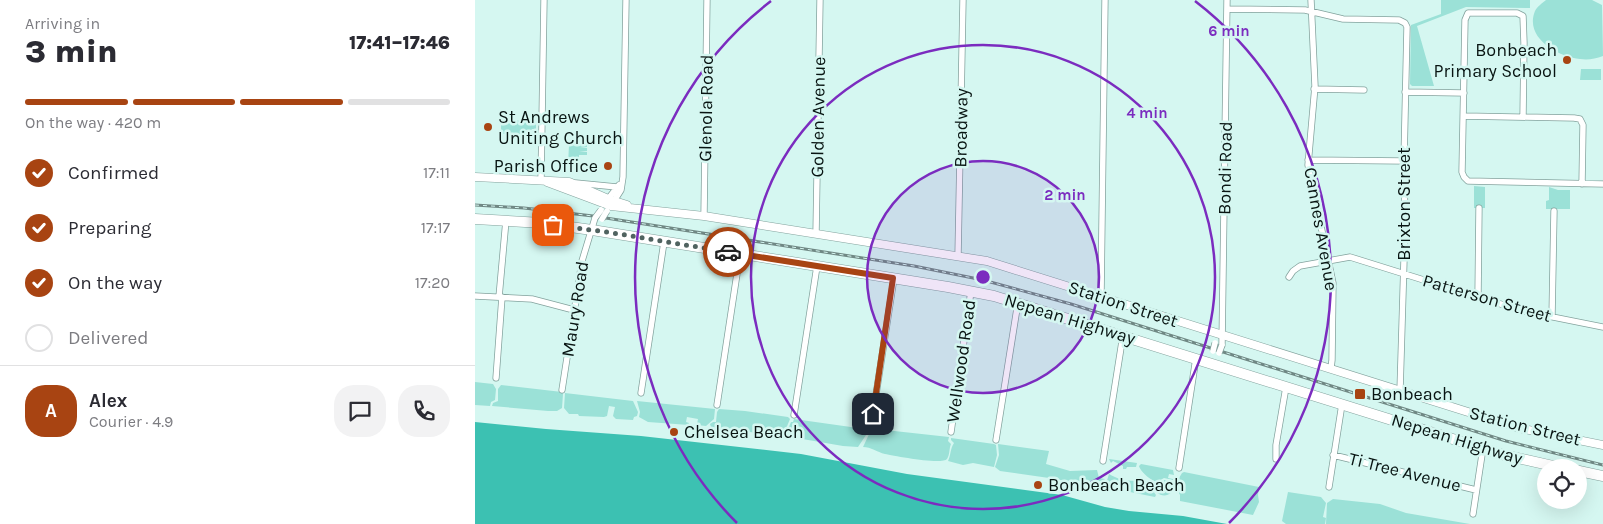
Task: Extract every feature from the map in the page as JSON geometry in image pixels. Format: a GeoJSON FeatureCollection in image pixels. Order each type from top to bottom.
{"type":"FeatureCollection","features":[{"type":"Feature","properties":{"kind":"highway","name":"Nepean Highway"},"geometry":{"type":"LineString","coordinates":[[475,219],[506,220],[592,230],[971,291],[1018,302],[1514,458],[1537,463]]}},
{"type":"Feature","properties":{"kind":"highway"},"geometry":{"type":"LineString","coordinates":[[1587,473],[1603,476]]}},
{"type":"Feature","properties":{"kind":"street"},"geometry":{"type":"LineString","coordinates":[[544,0],[544,181]]}},
{"type":"Feature","properties":{"kind":"street"},"geometry":{"type":"LineString","coordinates":[[607,205],[621,191],[623,177],[626,0]]}},
{"type":"Feature","properties":{"kind":"street","name":"Glenola Road"},"geometry":{"type":"LineString","coordinates":[[704,216],[707,0]]}},
{"type":"Feature","properties":{"kind":"street","name":"Golden Avenue"},"geometry":{"type":"LineString","coordinates":[[816,234],[820,0]]}},
{"type":"Feature","properties":{"kind":"street","name":"Broadway"},"geometry":{"type":"LineString","coordinates":[[958,256],[963,0]]}},
{"type":"Feature","properties":{"kind":"street"},"geometry":{"type":"LineString","coordinates":[[1101,296],[1105,0]]}},
{"type":"Feature","properties":{"kind":"street","name":"Bondi Road"},"geometry":{"type":"LineString","coordinates":[[1216,352],[1222,346],[1227,0]]}},
{"type":"Feature","properties":{"kind":"street","name":"Cannes Avenue"},"geometry":{"type":"LineString","coordinates":[[1311,0],[1314,89],[1308,160],[1333,286],[1331,368]]}},
{"type":"Feature","properties":{"kind":"street"},"geometry":{"type":"LineString","coordinates":[[1227,9],[1311,11]]}},
{"type":"Feature","properties":{"kind":"street","name":"Brixton Street"},"geometry":{"type":"LineString","coordinates":[[1311,11],[1343,20],[1399,20],[1405,23],[1407,27],[1401,390]]}},
{"type":"Feature","properties":{"kind":"street"},"geometry":{"type":"LineString","coordinates":[[1523,117],[1524,19],[1519,13],[1472,12],[1467,14],[1465,20],[1462,172],[1466,180],[1603,184]]}},
{"type":"Feature","properties":{"kind":"street"},"geometry":{"type":"LineString","coordinates":[[1314,89],[1364,90]]}},
{"type":"Feature","properties":{"kind":"street"},"geometry":{"type":"LineString","coordinates":[[1405,92],[1464,93]]}},
{"type":"Feature","properties":{"kind":"street"},"geometry":{"type":"LineString","coordinates":[[1463,116],[1580,119],[1583,125],[1582,184]]}},
{"type":"Feature","properties":{"kind":"street"},"geometry":{"type":"LineString","coordinates":[[1308,160],[1404,162]]}},
{"type":"Feature","properties":{"kind":"street","name":"Station Street"},"geometry":{"type":"LineString","coordinates":[[475,177],[569,182],[607,205]]}},
{"type":"Feature","properties":{"kind":"street"},"geometry":{"type":"LineString","coordinates":[[592,230],[602,219],[607,205],[623,177]]}},
{"type":"Feature","properties":{"kind":"street","name":"Station Street"},"geometry":{"type":"LineString","coordinates":[[544,181],[572,190],[607,205],[704,216],[958,256],[1008,267],[1519,428],[1603,445]]}},
{"type":"Feature","properties":{"kind":"street"},"geometry":{"type":"LineString","coordinates":[[569,182],[617,187]]}},
{"type":"Feature","properties":{"kind":"street","name":"Maury Road"},"geometry":{"type":"LineString","coordinates":[[562,390],[584,253],[595,218],[607,205]]}},
{"type":"Feature","properties":{"kind":"street"},"geometry":{"type":"LineString","coordinates":[[1478,297],[1479,208]]}},
{"type":"Feature","properties":{"kind":"street"},"geometry":{"type":"LineString","coordinates":[[1552,317],[1554,211]]}},
{"type":"Feature","properties":{"kind":"street"},"geometry":{"type":"LineString","coordinates":[[496,378],[506,220]]}},
{"type":"Feature","properties":{"kind":"street"},"geometry":{"type":"LineString","coordinates":[[641,393],[664,242]]}},
{"type":"Feature","properties":{"kind":"street"},"geometry":{"type":"LineString","coordinates":[[717,405],[741,254]]}},
{"type":"Feature","properties":{"kind":"street","name":"Patterson Street"},"geometry":{"type":"LineString","coordinates":[[1289,277],[1299,266],[1350,257],[1523,312],[1603,327]]}},
{"type":"Feature","properties":{"kind":"street"},"geometry":{"type":"LineString","coordinates":[[794,414],[817,266]]}},
{"type":"Feature","properties":{"kind":"street"},"geometry":{"type":"LineString","coordinates":[[871,427],[893,278]]}},
{"type":"Feature","properties":{"kind":"street","name":"Wellwood Road"},"geometry":{"type":"LineString","coordinates":[[951,432],[971,291]]}},
{"type":"Feature","properties":{"kind":"street"},"geometry":{"type":"LineString","coordinates":[[475,296],[533,299],[571,310],[575,308]]}},
{"type":"Feature","properties":{"kind":"street"},"geometry":{"type":"LineString","coordinates":[[558,306],[573,305],[577,300]]}},
{"type":"Feature","properties":{"kind":"street"},"geometry":{"type":"LineString","coordinates":[[996,440],[1018,302]]}},
{"type":"Feature","properties":{"kind":"street"},"geometry":{"type":"LineString","coordinates":[[1103,461],[1123,335]]}},
{"type":"Feature","properties":{"kind":"street","name":"Bondi Road"},"geometry":{"type":"LineString","coordinates":[[1213,363],[1216,352],[1215,343],[1221,335]]}},
{"type":"Feature","properties":{"kind":"street"},"geometry":{"type":"LineString","coordinates":[[1179,468],[1196,358]]}},
{"type":"Feature","properties":{"kind":"street"},"geometry":{"type":"LineString","coordinates":[[1277,459],[1276,447],[1286,387]]}},
{"type":"Feature","properties":{"kind":"street"},"geometry":{"type":"LineString","coordinates":[[1329,487],[1341,404]]}},
{"type":"Feature","properties":{"kind":"street"},"geometry":{"type":"LineString","coordinates":[[1473,514],[1483,448]]}},
{"type":"Feature","properties":{"kind":"street","name":"Ti Tree Avenue"},"geometry":{"type":"LineString","coordinates":[[1333,455],[1476,490]]}},
{"type":"Feature","properties":{"kind":"shaded area"},"geometry":{"type":"Polygon","coordinates":[[[1441,0],[1530,0],[1530,8],[1466,7],[1417,26],[1434,86],[1412,86],[1410,84],[1411,25],[1441,14],[1441,0]]]}},
{"type":"Feature","properties":{"kind":"shaded area"},"geometry":{"type":"Polygon","coordinates":[[[1546,0],[1592,0],[1602,5],[1603,56],[1594,59],[1580,59],[1562,54],[1545,44],[1534,30],[1533,21],[1535,11],[1546,0]]]}},
{"type":"Feature","properties":{"kind":"shaded area"},"geometry":{"type":"Polygon","coordinates":[[[1581,69],[1601,69],[1601,80],[1580,80],[1581,69]]]}},
{"type":"Feature","properties":{"kind":"shaded area"},"geometry":{"type":"Polygon","coordinates":[[[501,120],[536,121],[536,129],[532,129],[528,134],[501,134],[501,120]]]}},
{"type":"Feature","properties":{"kind":"shaded area"},"geometry":{"type":"Polygon","coordinates":[[[580,143],[587,143],[587,147],[580,147],[587,148],[587,151],[579,152],[587,152],[587,155],[579,155],[579,166],[568,165],[569,145],[580,146],[580,143]]]}},
{"type":"Feature","properties":{"kind":"shaded area"},"geometry":{"type":"Polygon","coordinates":[[[1474,186],[1485,187],[1485,208],[1474,208],[1474,186]]]}},
{"type":"Feature","properties":{"kind":"shaded area"},"geometry":{"type":"Polygon","coordinates":[[[1549,187],[1558,190],[1570,190],[1570,209],[1546,209],[1546,201],[1549,200],[1549,187]]]}},
{"type":"Feature","properties":{"kind":"shaded area"},"geometry":{"type":"Polygon","coordinates":[[[475,382],[493,384],[496,389],[495,400],[491,402],[490,406],[475,405],[475,382]]]}},
{"type":"Feature","properties":{"kind":"shaded area"},"geometry":{"type":"Polygon","coordinates":[[[501,385],[562,392],[562,408],[557,411],[548,411],[492,406],[493,403],[498,401],[498,389],[501,385]]]}},
{"type":"Feature","properties":{"kind":"shaded area"},"geometry":{"type":"Polygon","coordinates":[[[565,393],[633,401],[638,412],[637,416],[633,420],[616,419],[613,416],[615,407],[609,406],[607,416],[604,417],[569,414],[564,408],[565,393]]]}},
{"type":"Feature","properties":{"kind":"shaded area"},"geometry":{"type":"Polygon","coordinates":[[[637,401],[715,409],[714,419],[706,426],[697,425],[698,419],[687,417],[686,422],[689,425],[648,422],[639,417],[640,412],[637,401]]]}},
{"type":"Feature","properties":{"kind":"shaded area"},"geometry":{"type":"Polygon","coordinates":[[[719,409],[788,417],[790,419],[783,436],[711,427],[710,424],[716,422],[719,409]]]}},
{"type":"Feature","properties":{"kind":"shaded area"},"geometry":{"type":"Polygon","coordinates":[[[794,419],[865,429],[868,432],[858,447],[785,436],[794,419]]]}},
{"type":"Feature","properties":{"kind":"shaded area"},"geometry":{"type":"Polygon","coordinates":[[[475,422],[641,436],[801,454],[907,474],[1062,495],[1105,507],[1129,511],[1183,516],[1227,524],[475,524],[475,422]]]}},
{"type":"Feature","properties":{"kind":"shaded area"},"geometry":{"type":"Polygon","coordinates":[[[876,429],[949,437],[948,441],[951,444],[948,457],[943,461],[918,460],[885,454],[863,447],[871,430],[875,431],[876,429]]]}},
{"type":"Feature","properties":{"kind":"shaded area"},"geometry":{"type":"Polygon","coordinates":[[[951,438],[996,445],[997,455],[994,467],[973,463],[963,465],[948,461],[954,443],[951,438]]]}},
{"type":"Feature","properties":{"kind":"shaded area"},"geometry":{"type":"Polygon","coordinates":[[[998,444],[1049,451],[1046,464],[1070,471],[1097,470],[1099,478],[1105,479],[1101,486],[1082,485],[1056,479],[1000,471],[995,467],[999,455],[998,444]]]}},
{"type":"Feature","properties":{"kind":"shaded area"},"geometry":{"type":"Polygon","coordinates":[[[1109,459],[1137,463],[1136,467],[1123,469],[1123,466],[1113,461],[1111,463],[1109,459]]]}},
{"type":"Feature","properties":{"kind":"shaded area"},"geometry":{"type":"Polygon","coordinates":[[[1141,464],[1173,470],[1174,475],[1169,474],[1168,478],[1173,480],[1164,478],[1157,482],[1149,478],[1141,470],[1139,466],[1141,464]]]}},
{"type":"Feature","properties":{"kind":"shaded area"},"geometry":{"type":"Polygon","coordinates":[[[1184,472],[1259,487],[1259,502],[1253,515],[1180,501],[1177,489],[1179,478],[1184,472]]]}},
{"type":"Feature","properties":{"kind":"shaded area"},"geometry":{"type":"Polygon","coordinates":[[[1109,474],[1126,480],[1144,479],[1156,495],[1155,497],[1105,487],[1109,474]]]}},
{"type":"Feature","properties":{"kind":"shaded area"},"geometry":{"type":"Polygon","coordinates":[[[1164,480],[1176,483],[1174,489],[1164,496],[1157,493],[1151,484],[1158,485],[1163,483],[1164,480]]]}},
{"type":"Feature","properties":{"kind":"shaded area"},"geometry":{"type":"Polygon","coordinates":[[[1288,492],[1321,497],[1326,503],[1323,517],[1326,518],[1325,524],[1286,524],[1282,521],[1288,492]]]}},
{"type":"Feature","properties":{"kind":"shaded area"},"geometry":{"type":"Polygon","coordinates":[[[1333,499],[1380,504],[1406,513],[1470,524],[1326,524],[1327,503],[1333,499]]]}},
{"type":"Feature","properties":{"kind":"railway"},"geometry":{"type":"LineString","coordinates":[[475,205],[524,208],[593,216],[914,266],[983,280],[1071,304],[1506,441],[1603,465]]}},
{"type":"Feature","properties":{"kind":"way so far"},"geometry":{"type":"LineString","coordinates":[[553,225],[728,252]]}},
{"type":"Feature","properties":{"kind":"place","name":"Bonbeach Primary School"},"geometry":{"type":"Point","coordinates":[1567,60]}},
{"type":"Feature","properties":{"kind":"place","name":"St Andrews Uniting Church"},"geometry":{"type":"Point","coordinates":[488,127]}},
{"type":"Feature","properties":{"kind":"place","name":"Parish Office"},"geometry":{"type":"Point","coordinates":[608,166]}},
{"type":"Feature","properties":{"kind":"place","name":"Bonbeach"},"geometry":{"type":"Point","coordinates":[1360,394]}},
{"type":"Feature","properties":{"kind":"place","name":"Chelsea Beach"},"geometry":{"type":"Point","coordinates":[674,432]}},
{"type":"Feature","properties":{"kind":"place","name":"Bonbeach Beach"},"geometry":{"type":"Point","coordinates":[1038,485]}},
{"type":"Feature","properties":{"kind":"route"},"geometry":{"type":"LineString","coordinates":[[728,252],[893,278],[873,414]]}}]}
